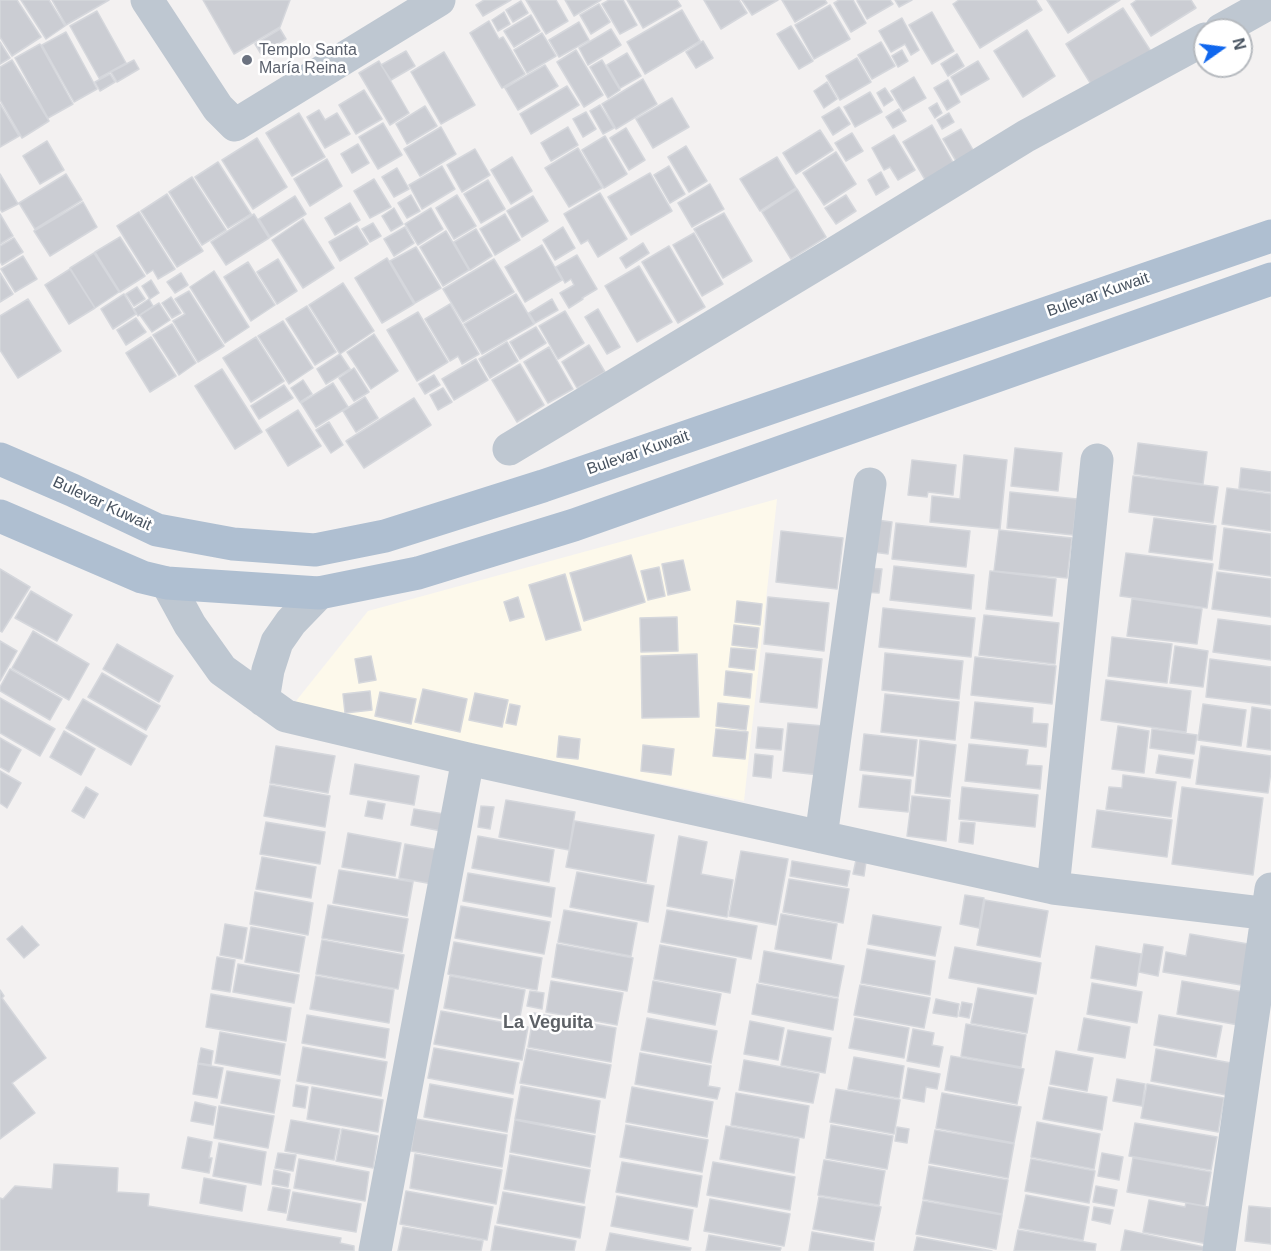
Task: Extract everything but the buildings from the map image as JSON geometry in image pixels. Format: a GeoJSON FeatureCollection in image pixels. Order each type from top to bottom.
{"type":"FeatureCollection","features":[{"type":"Feature","properties":{"kind":"main road","name":"Bulevar Kuwait"},"geometry":{"type":"LineString","coordinates":[[0,459],[157,530],[233,544],[315,550],[385,536],[543,486],[1271,236]]}},
{"type":"Feature","properties":{"kind":"main road"},"geometry":{"type":"LineString","coordinates":[[0,516],[142,577],[167,583],[319,593],[418,573],[574,525],[1271,279]]}},
{"type":"Feature","properties":{"kind":"street"},"geometry":{"type":"LineString","coordinates":[[147,0],[218,108],[235,125],[440,0]]}},
{"type":"Feature","properties":{"kind":"street"},"geometry":{"type":"LineString","coordinates":[[1242,18],[1271,2]]}},
{"type":"Feature","properties":{"kind":"street"},"geometry":{"type":"LineString","coordinates":[[509,449],[1026,136],[1193,46]]}},
{"type":"Feature","properties":{"kind":"street"},"geometry":{"type":"LineString","coordinates":[[1053,888],[1097,460]]}},
{"type":"Feature","properties":{"kind":"street"},"geometry":{"type":"LineString","coordinates":[[821,837],[870,484]]}},
{"type":"Feature","properties":{"kind":"street"},"geometry":{"type":"LineString","coordinates":[[167,583],[190,626],[222,670],[286,716],[468,759],[1053,888],[1270,905],[1219,1251]]}},
{"type":"Feature","properties":{"kind":"street"},"geometry":{"type":"LineString","coordinates":[[263,700],[268,670],[277,642],[291,622],[319,593]]}},
{"type":"Feature","properties":{"kind":"street"},"geometry":{"type":"LineString","coordinates":[[375,1251],[468,759]]}},
{"type":"Feature","properties":{"kind":"shaded area"},"geometry":{"type":"Polygon","coordinates":[[[777,499],[744,801],[292,706],[368,611],[777,499]]]}},
{"type":"Feature","properties":{"kind":"place","name":"Templo Santa María Reina"},"geometry":{"type":"Point","coordinates":[247,60]}},
{"type":"Feature","properties":{"kind":"district","name":"La Veguita"},"geometry":{"type":"Point","coordinates":[548,1023]}}]}
